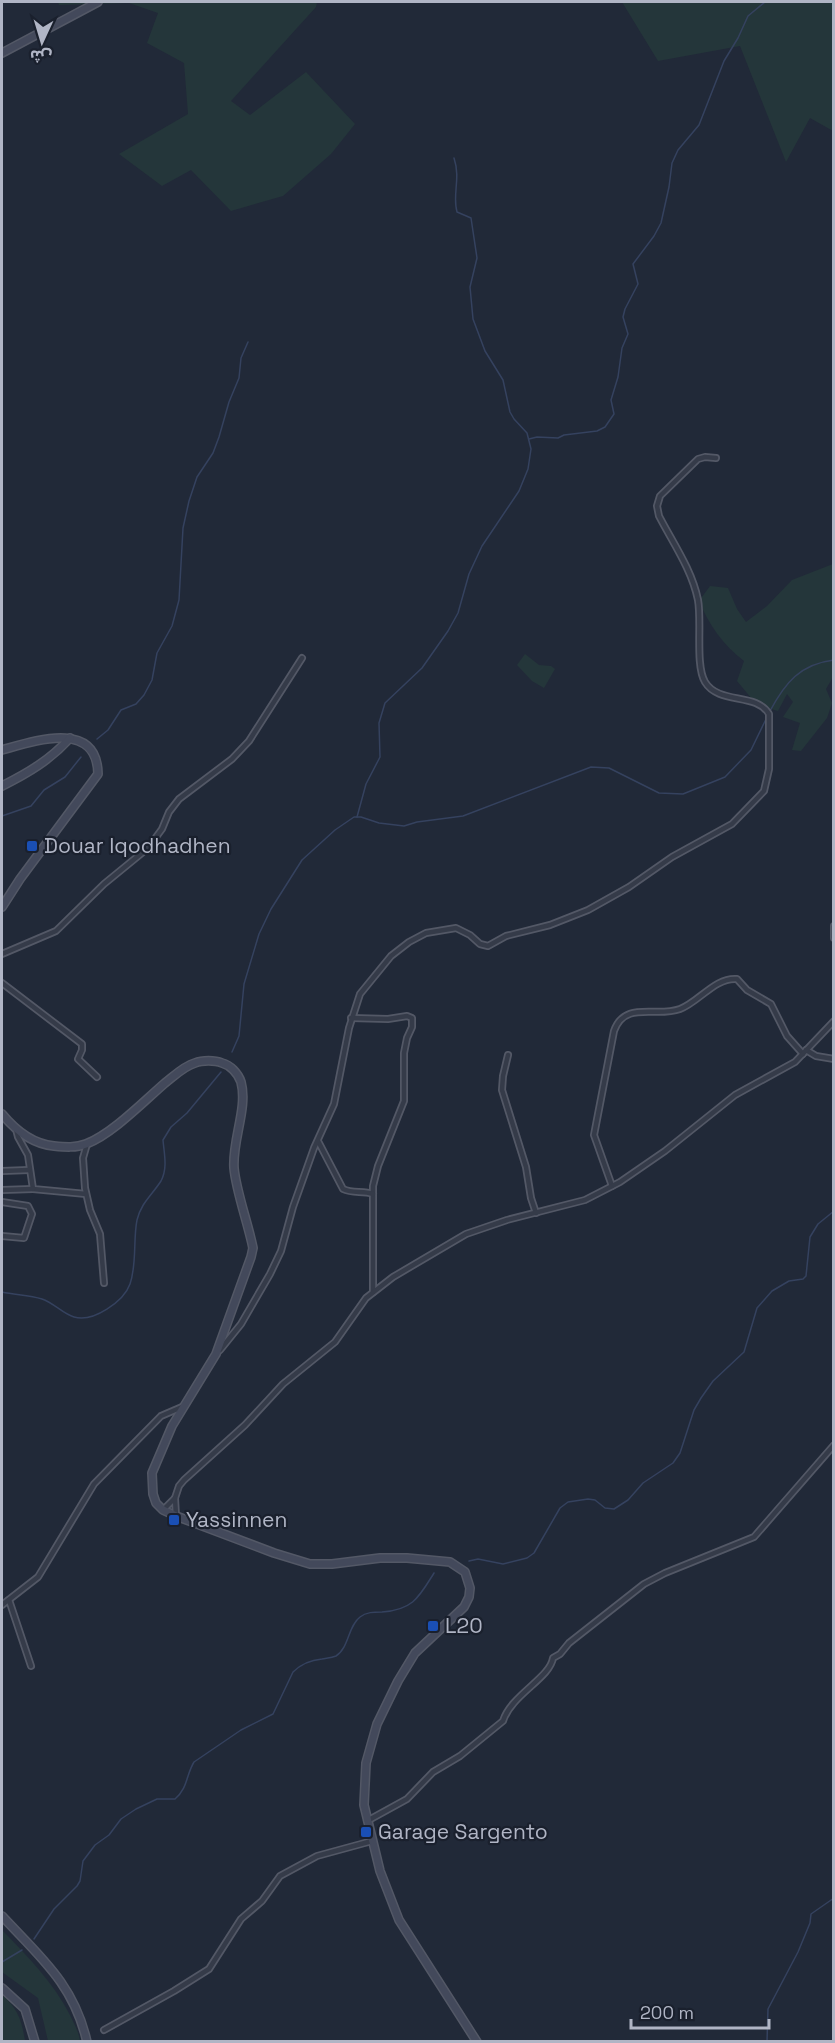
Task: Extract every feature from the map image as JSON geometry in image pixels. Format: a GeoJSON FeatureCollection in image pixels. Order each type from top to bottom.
{"type":"FeatureCollection","features":[{"type":"Feature","properties":{"kind":"street"},"geometry":{"type":"LineString","coordinates":[[2,53],[98,2]]}},
{"type":"Feature","properties":{"kind":"street"},"geometry":{"type":"LineString","coordinates":[[477,2042],[399,1920],[380,1871],[364,1805],[364,1779],[377,1724],[415,1653],[464,1607],[469,1598],[470,1588],[465,1572],[450,1562],[380,1558],[310,1564],[274,1553],[163,1510],[156,1503],[153,1494],[152,1473],[166,1437],[184,1406],[216,1354],[241,1324],[270,1275],[281,1251],[293,1207],[334,1104],[351,1018],[360,993],[378,970],[420,935],[432,931],[456,928],[470,935],[480,944],[488,946],[506,936],[550,925],[588,910],[615,896],[672,857],[723,830],[764,791],[769,769],[768,712],[760,705],[720,695],[704,680],[701,668],[700,617],[697,598],[686,566],[657,511],[660,496],[698,459],[716,458]]}},
{"type":"Feature","properties":{"kind":"street"},"geometry":{"type":"LineString","coordinates":[[2,954],[56,931],[104,884],[148,848],[179,799],[232,759],[249,741],[303,658]]}},
{"type":"Feature","properties":{"kind":"street"},"geometry":{"type":"LineString","coordinates":[[2,786],[50,759],[70,738]]}},
{"type":"Feature","properties":{"kind":"street"},"geometry":{"type":"LineString","coordinates":[[2,750],[47,739],[70,738],[87,745],[94,754],[98,774],[2,907]]}},
{"type":"Feature","properties":{"kind":"street"},"geometry":{"type":"LineString","coordinates":[[834,926],[834,938]]}},
{"type":"Feature","properties":{"kind":"street"},"geometry":{"type":"LineString","coordinates":[[612,1186],[594,1135],[614,1031],[623,1017],[642,1010],[659,1012],[681,1009],[732,978],[737,979],[747,990],[771,1004],[787,1036],[805,1052],[834,1059]]}},
{"type":"Feature","properties":{"kind":"street"},"geometry":{"type":"LineString","coordinates":[[2,983],[82,1044],[78,1059],[97,1077]]}},
{"type":"Feature","properties":{"kind":"street"},"geometry":{"type":"LineString","coordinates":[[351,1018],[388,1019],[407,1016],[411,1018],[413,1024],[404,1053],[404,1101],[378,1166],[373,1194],[373,1292]]}},
{"type":"Feature","properties":{"kind":"street"},"geometry":{"type":"LineString","coordinates":[[176,1516],[176,1498],[179,1486],[184,1480],[245,1425],[283,1383],[335,1342],[366,1298],[373,1292],[393,1277],[466,1234],[490,1225],[585,1200],[612,1186],[665,1152],[735,1095],[786,1068],[805,1052],[834,1021]]}},
{"type":"Feature","properties":{"kind":"street"},"geometry":{"type":"LineString","coordinates":[[508,1055],[502,1090],[526,1167],[536,1213]]}},
{"type":"Feature","properties":{"kind":"street"},"geometry":{"type":"LineString","coordinates":[[2,1114],[26,1137],[48,1146],[70,1147],[87,1144],[106,1133],[188,1066],[197,1062],[220,1062],[229,1066],[236,1073],[241,1082],[242,1104],[234,1170],[253,1248],[216,1354]]}},
{"type":"Feature","properties":{"kind":"street"},"geometry":{"type":"LineString","coordinates":[[16,1129],[28,1155],[33,1189]]}},
{"type":"Feature","properties":{"kind":"street"},"geometry":{"type":"LineString","coordinates":[[318,1141],[343,1189],[350,1192],[373,1194]]}},
{"type":"Feature","properties":{"kind":"street"},"geometry":{"type":"LineString","coordinates":[[87,1144],[83,1158],[86,1194],[92,1217],[100,1234],[104,1283]]}},
{"type":"Feature","properties":{"kind":"street"},"geometry":{"type":"LineString","coordinates":[[2,1171],[29,1170]]}},
{"type":"Feature","properties":{"kind":"street"},"geometry":{"type":"LineString","coordinates":[[2,1190],[33,1189],[86,1194]]}},
{"type":"Feature","properties":{"kind":"street"},"geometry":{"type":"LineString","coordinates":[[2,1202],[28,1206],[32,1214],[24,1238],[2,1236]]}},
{"type":"Feature","properties":{"kind":"street"},"geometry":{"type":"LineString","coordinates":[[2,1605],[38,1577],[94,1484],[161,1416],[184,1406]]}},
{"type":"Feature","properties":{"kind":"street"},"geometry":{"type":"LineString","coordinates":[[367,1821],[407,1798],[433,1772],[460,1756],[503,1721],[522,1693],[552,1666],[553,1658],[644,1584],[753,1537],[834,1445]]}},
{"type":"Feature","properties":{"kind":"street"},"geometry":{"type":"LineString","coordinates":[[163,1510],[176,1498]]}},
{"type":"Feature","properties":{"kind":"street"},"geometry":{"type":"LineString","coordinates":[[9,1600],[31,1666]]}},
{"type":"Feature","properties":{"kind":"street"},"geometry":{"type":"LineString","coordinates":[[104,2030],[209,1969],[241,1919],[262,1901],[280,1876],[317,1856],[372,1842]]}},
{"type":"Feature","properties":{"kind":"street"},"geometry":{"type":"LineString","coordinates":[[2,1916],[61,1980],[71,1996],[87,2042]]}},
{"type":"Feature","properties":{"kind":"street"},"geometry":{"type":"LineString","coordinates":[[2,1988],[25,2009],[35,2042]]}},
{"type":"Feature","properties":{"kind":"shaded area"},"geometry":{"type":"Polygon","coordinates":[[[58,2],[317,2],[316,7],[231,101],[250,115],[306,72],[355,124],[331,154],[283,196],[231,211],[191,170],[162,186],[119,154],[188,114],[184,63],[147,43],[158,13],[129,3],[59,5],[58,2]]]}},
{"type":"Feature","properties":{"kind":"shaded area"},"geometry":{"type":"Polygon","coordinates":[[[622,2],[833,2],[833,131],[810,118],[786,162],[740,46],[658,61],[622,2]]]}},
{"type":"Feature","properties":{"kind":"shaded area"},"geometry":{"type":"Polygon","coordinates":[[[833,564],[833,677],[826,689],[832,703],[827,718],[801,751],[792,750],[800,723],[783,717],[793,702],[787,694],[778,711],[757,705],[737,681],[744,661],[717,634],[699,601],[710,586],[728,588],[737,609],[746,622],[767,606],[792,580],[833,564]]]}},
{"type":"Feature","properties":{"kind":"shaded area"},"geometry":{"type":"Polygon","coordinates":[[[525,654],[539,665],[551,666],[555,669],[544,688],[532,681],[517,665],[525,654]]]}},
{"type":"Feature","properties":{"kind":"shaded area"},"geometry":{"type":"Polygon","coordinates":[[[2,1930],[56,1992],[70,2015],[80,2041],[48,2041],[38,1998],[2,1972],[2,1930]]]}},
{"type":"Feature","properties":{"kind":"shaded area"},"geometry":{"type":"Polygon","coordinates":[[[2,1995],[12,2005],[18,2016],[25,2041],[2,2041],[2,1995]]]}},
{"type":"Feature","properties":{"kind":"waterway"},"geometry":{"type":"LineString","coordinates":[[529,439],[558,438],[564,435],[597,431],[605,427],[614,414],[611,400],[618,377],[622,348],[628,334],[623,317],[638,284],[633,264],[661,223],[672,163],[678,150],[699,125],[724,61],[748,16],[765,2]]}},
{"type":"Feature","properties":{"kind":"waterway"},"geometry":{"type":"LineString","coordinates":[[357,817],[366,784],[380,757],[379,723],[385,703],[422,668],[448,631],[458,613],[469,574],[482,546],[519,491],[528,469],[531,449],[527,433],[510,412],[503,380],[485,351],[473,319],[470,287],[477,258],[471,218],[457,212],[455,199],[457,173],[454,158]]}},
{"type":"Feature","properties":{"kind":"waterway"},"geometry":{"type":"LineString","coordinates":[[97,739],[108,730],[121,710],[136,704],[152,680],[157,653],[172,626],[179,600],[183,528],[189,501],[197,477],[213,453],[219,437],[239,378],[241,358],[248,342]]}},
{"type":"Feature","properties":{"kind":"waterway"},"geometry":{"type":"LineString","coordinates":[[770,711],[795,676],[812,666],[834,660]]}},
{"type":"Feature","properties":{"kind":"waterway"},"geometry":{"type":"LineString","coordinates":[[232,1052],[239,1036],[244,984],[259,934],[271,909],[302,860],[335,830],[354,817],[404,826],[463,816],[591,767],[609,768],[659,793],[683,794],[725,777],[751,750],[768,715]]}},
{"type":"Feature","properties":{"kind":"waterway"},"geometry":{"type":"LineString","coordinates":[[2,816],[31,806],[44,790],[65,777],[81,757]]}},
{"type":"Feature","properties":{"kind":"waterway"},"geometry":{"type":"LineString","coordinates":[[2,1292],[42,1299],[70,1316],[82,1318],[107,1309],[127,1291],[132,1276],[137,1220],[144,1204],[163,1176],[165,1160],[163,1140],[171,1127],[187,1113],[221,1072]]}},
{"type":"Feature","properties":{"kind":"waterway"},"geometry":{"type":"LineString","coordinates":[[469,1561],[478,1559],[503,1564],[527,1558],[534,1553],[560,1508],[568,1502],[595,1500],[605,1508],[614,1509],[628,1500],[643,1483],[673,1463],[680,1453],[694,1410],[701,1398],[713,1381],[744,1352],[757,1308],[772,1291],[789,1281],[803,1279],[806,1276],[810,1237],[818,1224],[834,1211]]}},
{"type":"Feature","properties":{"kind":"waterway"},"geometry":{"type":"LineString","coordinates":[[34,1939],[54,1909],[77,1886],[83,1861],[95,1845],[109,1835],[121,1819],[157,1799],[175,1799],[185,1786],[194,1762],[241,1730],[273,1714],[296,1669],[310,1661],[336,1656],[344,1648],[353,1626],[360,1617],[367,1613],[393,1611],[408,1605],[419,1595],[434,1573]]}},
{"type":"Feature","properties":{"kind":"waterway"},"geometry":{"type":"LineString","coordinates":[[767,2042],[768,2009],[798,1952],[810,1923],[811,1914],[834,1898]]}},
{"type":"Feature","properties":{"kind":"waterway"},"geometry":{"type":"LineString","coordinates":[[2,1962],[22,1950]]}},
{"type":"Feature","properties":{"kind":"place","name":"Douar Iqodhadhen"},"geometry":{"type":"Point","coordinates":[32,846]}},
{"type":"Feature","properties":{"kind":"place","name":"Yassinnen"},"geometry":{"type":"Point","coordinates":[174,1520]}},
{"type":"Feature","properties":{"kind":"place","name":"L20"},"geometry":{"type":"Point","coordinates":[433,1626]}},
{"type":"Feature","properties":{"kind":"place","name":"Garage Sargento"},"geometry":{"type":"Point","coordinates":[366,1832]}}]}
